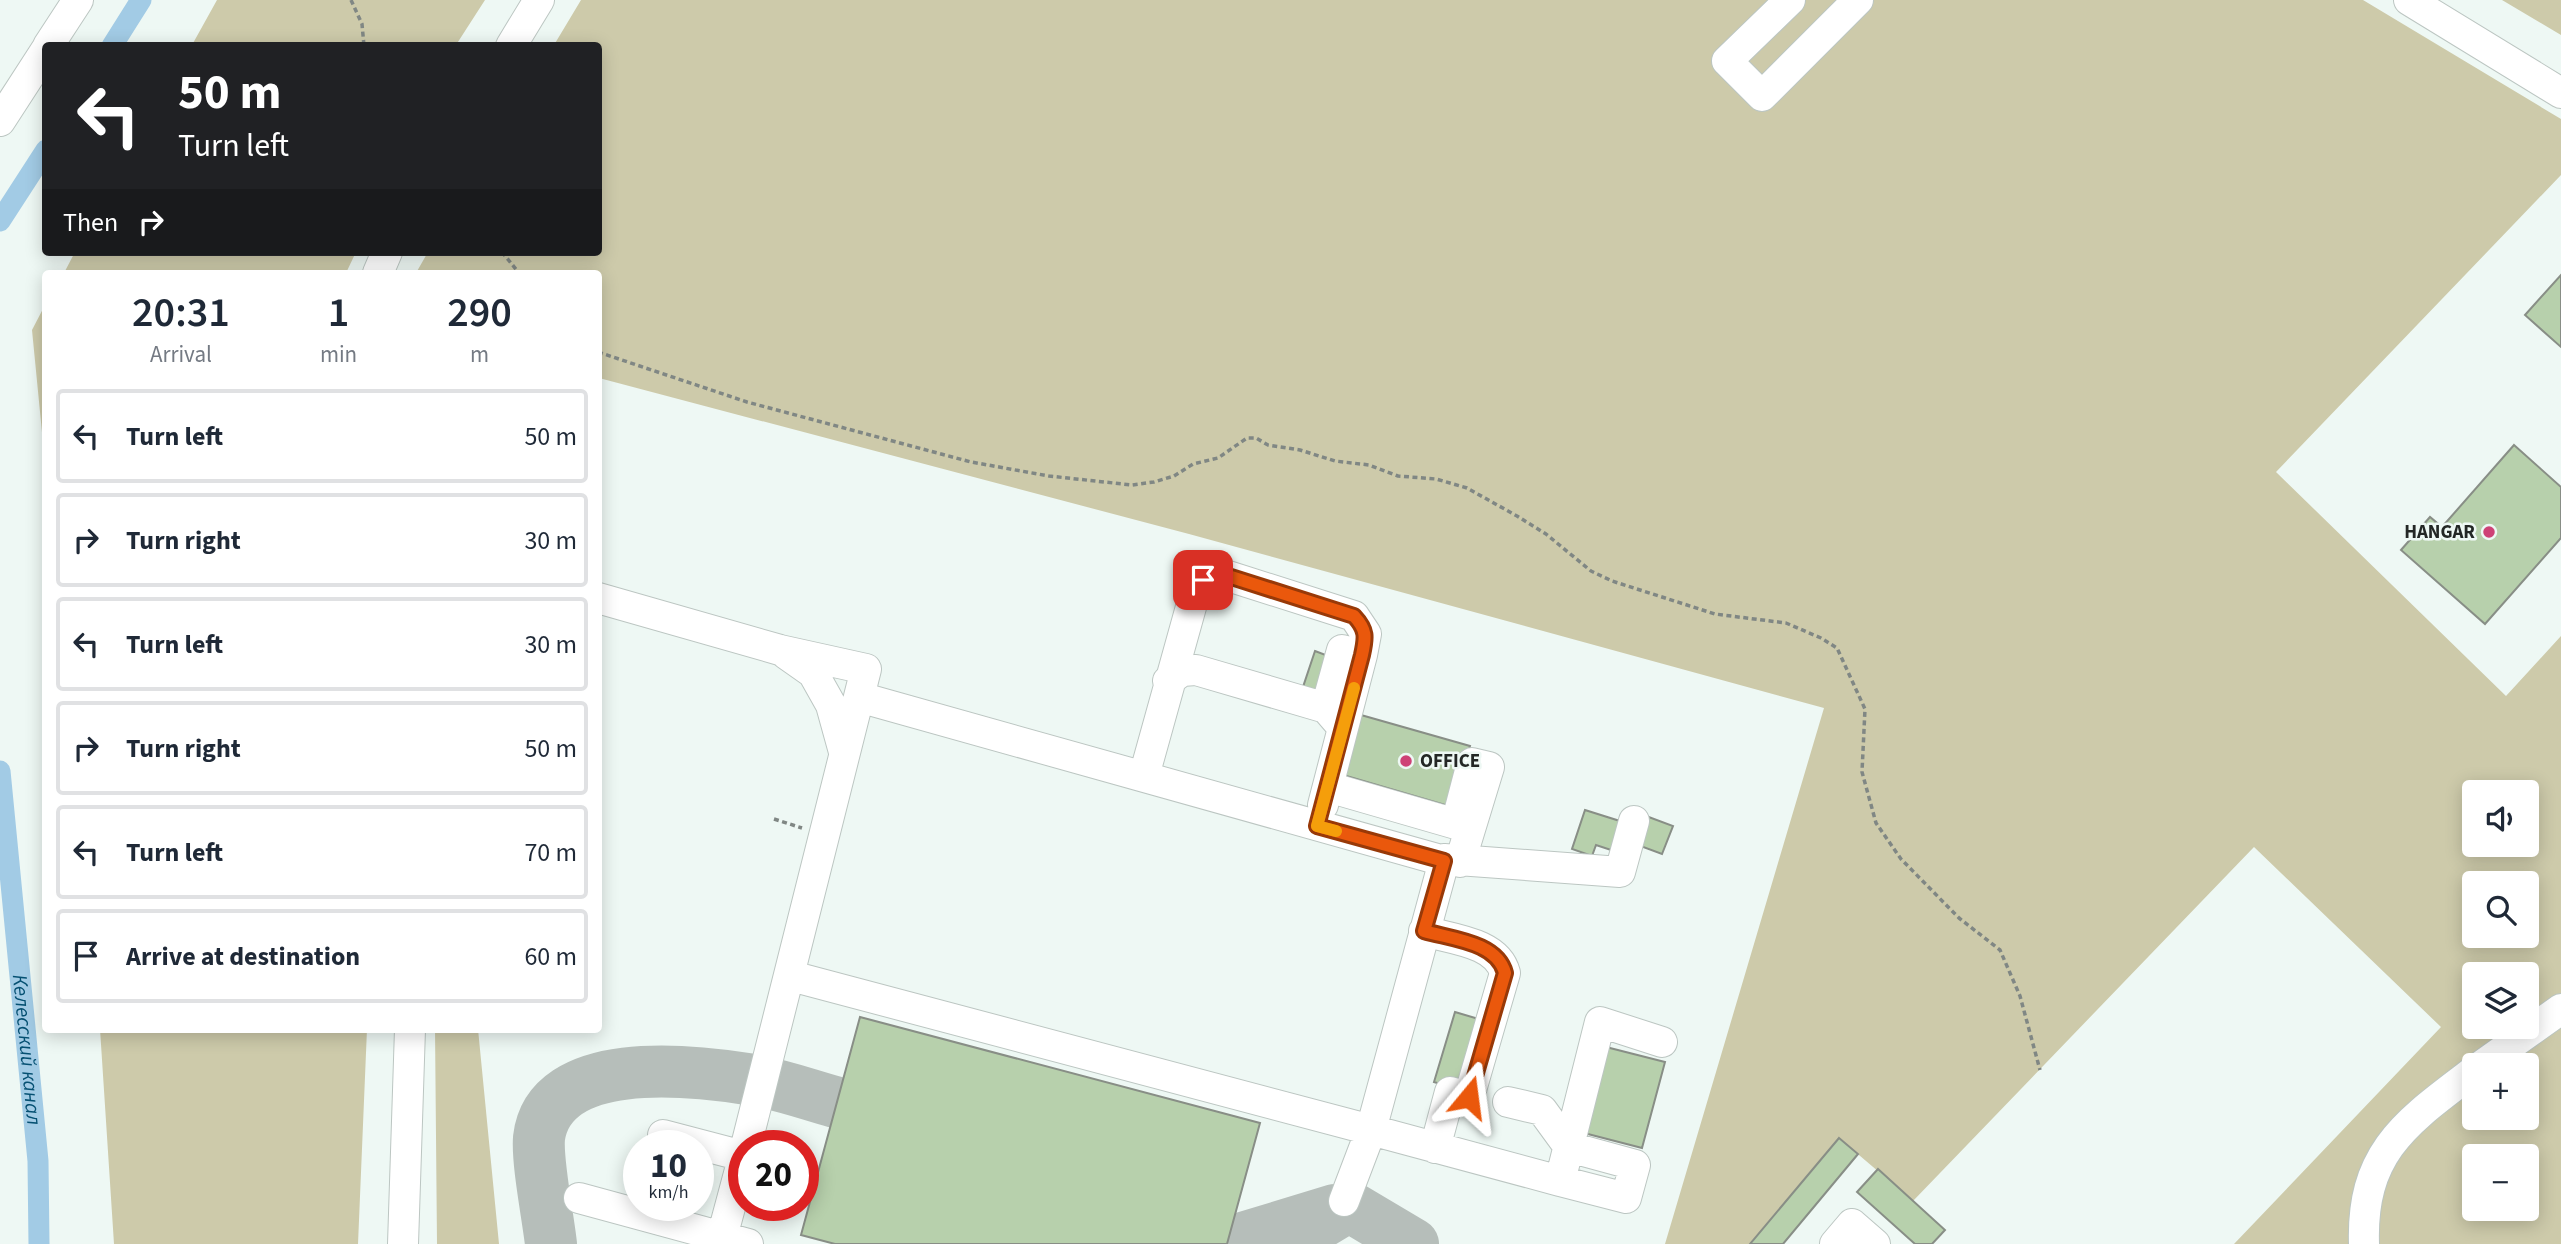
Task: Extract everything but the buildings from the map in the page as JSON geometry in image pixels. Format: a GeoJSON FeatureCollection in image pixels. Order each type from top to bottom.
{"type":"FeatureCollection","features":[{"type":"Feature","properties":{"kind":"street"},"geometry":{"type":"LineString","coordinates":[[51,42],[78,0]]}},
{"type":"Feature","properties":{"kind":"street"},"geometry":{"type":"LineString","coordinates":[[513,42],[539,0]]}},
{"type":"Feature","properties":{"kind":"street"},"geometry":{"type":"LineString","coordinates":[[1790,0],[1727,61],[1762,96],[1858,0]]}},
{"type":"Feature","properties":{"kind":"street"},"geometry":{"type":"LineString","coordinates":[[2409,0],[2561,93]]}},
{"type":"Feature","properties":{"kind":"street"},"geometry":{"type":"LineString","coordinates":[[0,121],[42,56]]}},
{"type":"Feature","properties":{"kind":"street"},"geometry":{"type":"LineString","coordinates":[[1144,776],[1168,681],[1196,589],[1213,574],[1225,575],[1354,616],[1366,634],[1317,826]]}},
{"type":"Feature","properties":{"kind":"street"},"geometry":{"type":"LineString","coordinates":[[602,599],[780,650],[866,669],[750,1130]]}},
{"type":"Feature","properties":{"kind":"street"},"geometry":{"type":"LineString","coordinates":[[780,650],[813,673],[831,705],[845,754]]}},
{"type":"Feature","properties":{"kind":"street"},"geometry":{"type":"LineString","coordinates":[[1326,708],[1342,650],[1362,655]]}},
{"type":"Feature","properties":{"kind":"street"},"geometry":{"type":"LineString","coordinates":[[1168,681],[1182,671],[1196,670],[1326,708],[1337,718],[1342,733]]}},
{"type":"Feature","properties":{"kind":"street"},"geometry":{"type":"LineString","coordinates":[[859,697],[1317,826],[1452,861],[1620,872],[1634,821]]}},
{"type":"Feature","properties":{"kind":"street"},"geometry":{"type":"LineString","coordinates":[[1344,1201],[1371,1130],[1424,931],[1452,861],[1489,767],[1472,763],[1456,824],[1452,861]]}},
{"type":"Feature","properties":{"kind":"street"},"geometry":{"type":"LineString","coordinates":[[1328,787],[1456,824]]}},
{"type":"Feature","properties":{"kind":"street"},"geometry":{"type":"LineString","coordinates":[[1401,849],[1413,812]]}},
{"type":"Feature","properties":{"kind":"street"},"geometry":{"type":"LineString","coordinates":[[1424,931],[1491,951],[1502,960],[1505,973],[1469,1097],[1450,1092],[1435,1148]]}},
{"type":"Feature","properties":{"kind":"street"},"geometry":{"type":"LineString","coordinates":[[791,976],[1626,1198],[1635,1165],[1569,1147],[1542,1110],[1508,1102]]}},
{"type":"Feature","properties":{"kind":"street"},"geometry":{"type":"LineString","coordinates":[[2499,1053],[2561,1009]]}},
{"type":"Feature","properties":{"kind":"street"},"geometry":{"type":"LineString","coordinates":[[1560,1181],[1600,1022],[1662,1042]]}},
{"type":"Feature","properties":{"kind":"street"},"geometry":{"type":"LineString","coordinates":[[403,1244],[410,1033]]}},
{"type":"Feature","properties":{"kind":"street"},"geometry":{"type":"LineString","coordinates":[[2364,1244],[2366,1194],[2392,1141],[2410,1120],[2462,1080]]}},
{"type":"Feature","properties":{"kind":"street"},"geometry":{"type":"LineString","coordinates":[[579,1198],[735,1241],[737,1221]]}},
{"type":"Feature","properties":{"kind":"street"},"geometry":{"type":"LineString","coordinates":[[1835,1244],[1852,1224],[1875,1244]]}},
{"type":"Feature","properties":{"kind":"path"},"geometry":{"type":"LineString","coordinates":[[351,0],[362,24],[364,42]]}},
{"type":"Feature","properties":{"kind":"path"},"geometry":{"type":"LineString","coordinates":[[505,256],[517,270]]}},
{"type":"Feature","properties":{"kind":"path"},"geometry":{"type":"LineString","coordinates":[[602,353],[747,402],[971,461],[1049,476],[1132,485],[1154,482],[1174,476],[1193,464],[1218,458],[1247,438],[1256,438],[1268,445],[1300,450],[1335,461],[1369,465],[1398,476],[1436,479],[1467,488],[1517,516],[1546,534],[1591,571],[1612,581],[1644,594],[1665,597],[1715,614],[1786,624],[1821,638],[1838,648],[1865,709],[1862,772],[1877,823],[1901,859],[1959,918],[2000,950],[2020,996],[2040,1070]]}},
{"type":"Feature","properties":{"kind":"path"},"geometry":{"type":"LineString","coordinates":[[774,819],[805,829],[808,817]]}},
{"type":"Feature","properties":{"kind":"shaded area"},"geometry":{"type":"Polygon","coordinates":[[[217,0],[485,0],[458,42],[194,42],[217,0]]]}},
{"type":"Feature","properties":{"kind":"shaded area"},"geometry":{"type":"Polygon","coordinates":[[[581,0],[2363,0],[2561,119],[2561,175],[2276,472],[2506,696],[2561,636],[2561,1244],[2234,1244],[2441,1027],[2254,847],[1913,1201],[1839,1138],[1750,1244],[1665,1244],[1824,708],[1189,534],[602,379],[602,270],[418,270],[426,256],[602,256],[602,42],[556,42],[581,0]]]}},
{"type":"Feature","properties":{"kind":"shaded area"},"geometry":{"type":"Polygon","coordinates":[[[2502,0],[2561,0],[2561,35],[2502,0]]]}},
{"type":"Feature","properties":{"kind":"shaded area"},"geometry":{"type":"Polygon","coordinates":[[[73,256],[354,256],[347,270],[66,270],[73,256]]]}},
{"type":"Feature","properties":{"kind":"shaded area"},"geometry":{"type":"Polygon","coordinates":[[[42,311],[42,432],[32,330],[42,311]]]}},
{"type":"Feature","properties":{"kind":"shaded area"},"geometry":{"type":"Polygon","coordinates":[[[100,1033],[367,1033],[358,1244],[114,1244],[100,1033]]]}},
{"type":"Feature","properties":{"kind":"shaded area"},"geometry":{"type":"Polygon","coordinates":[[[435,1033],[478,1033],[499,1244],[437,1244],[435,1033]]]}},
{"type":"Feature","properties":{"kind":"waterway","name":"Келесский канал"},"geometry":{"type":"LineString","coordinates":[[115,42],[141,0]]}},
{"type":"Feature","properties":{"kind":"waterway","name":"Келесский канал"},"geometry":{"type":"LineString","coordinates":[[0,221],[42,156]]}},
{"type":"Feature","properties":{"kind":"waterway","name":"Келесский канал"},"geometry":{"type":"LineString","coordinates":[[0,771],[38,1161],[39,1244]]}},
{"type":"Feature","properties":{"kind":"taxiway"},"geometry":{"type":"LineString","coordinates":[[551,1244],[541,1175],[539,1138],[548,1111],[568,1092],[594,1080],[625,1074],[691,1073],[758,1081],[835,1102]]}},
{"type":"Feature","properties":{"kind":"taxiway"},"geometry":{"type":"LineString","coordinates":[[1300,1244],[1314,1227],[1349,1206],[1413,1244]]}},
{"type":"Feature","properties":{"kind":"taxiway"},"geometry":{"type":"LineString","coordinates":[[1223,1244],[1335,1210]]}},
{"type":"Feature","properties":{"kind":"slow traffic"},"geometry":{"type":"LineString","coordinates":[[1336,831],[1317,826],[1354,688]]}},
{"type":"Feature","properties":{"kind":"place","name":"HANGAR"},"geometry":{"type":"Point","coordinates":[2489,532]}},
{"type":"Feature","properties":{"kind":"place","name":"OFFICE"},"geometry":{"type":"Point","coordinates":[1406,761]}},
{"type":"Feature","properties":{"kind":"route"},"geometry":{"type":"LineString","coordinates":[[1203,580],[1213,574],[1225,575],[1354,616],[1363,625],[1366,634],[1362,655],[1317,826],[1444,861],[1424,931],[1491,951],[1502,960],[1505,973],[1469,1097]]}}]}
